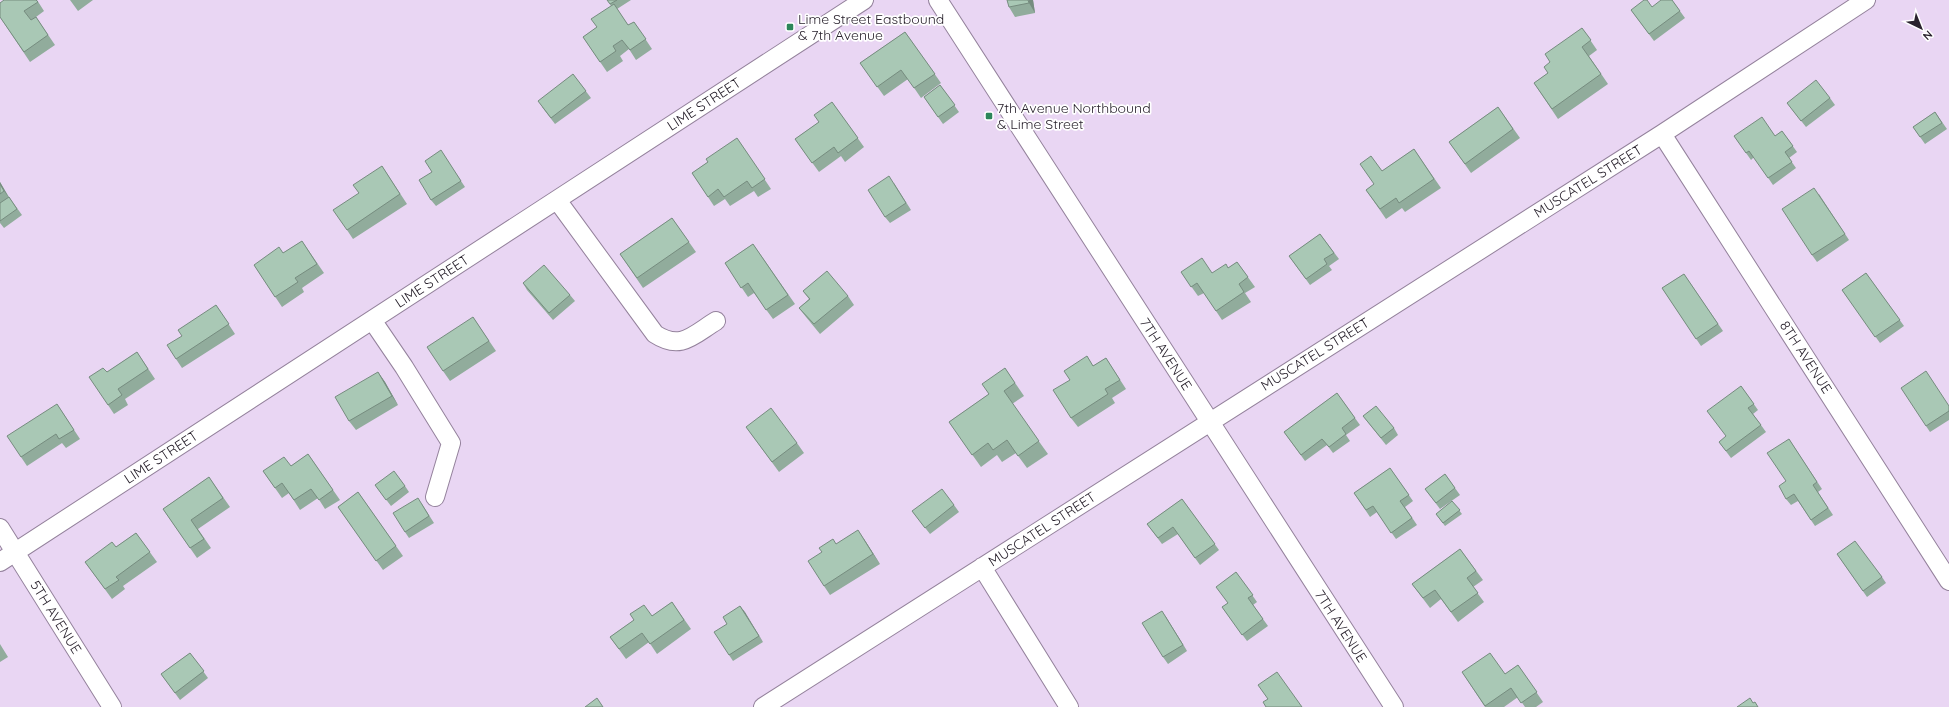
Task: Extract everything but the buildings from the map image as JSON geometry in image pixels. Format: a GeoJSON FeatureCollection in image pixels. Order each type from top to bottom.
{"type":"FeatureCollection","features":[{"type":"Feature","properties":{"kind":"street","name":"LIME STREET"},"geometry":{"type":"LineString","coordinates":[[0,562],[864,0]]}},
{"type":"Feature","properties":{"kind":"street","name":"7TH AVENUE"},"geometry":{"type":"LineString","coordinates":[[938,0],[1394,707]]}},
{"type":"Feature","properties":{"kind":"street","name":"MUSCATEL STREET"},"geometry":{"type":"LineString","coordinates":[[763,707],[1662,134],[1866,0]]}},
{"type":"Feature","properties":{"kind":"street","name":"8TH AVENUE"},"geometry":{"type":"LineString","coordinates":[[1662,134],[1949,581]]}},
{"type":"Feature","properties":{"kind":"street"},"geometry":{"type":"LineString","coordinates":[[557,200],[655,334],[666,341],[677,343],[716,321]]}},
{"type":"Feature","properties":{"kind":"street"},"geometry":{"type":"LineString","coordinates":[[372,320],[404,367],[451,443],[435,497]]}},
{"type":"Feature","properties":{"kind":"street","name":"5TH AVENUE"},"geometry":{"type":"LineString","coordinates":[[0,528],[112,707]]}},
{"type":"Feature","properties":{"kind":"street"},"geometry":{"type":"LineString","coordinates":[[982,567],[1069,707]]}},
{"type":"Feature","properties":{"kind":"place","name":"Lime Street Eastbound & 7th Avenue"},"geometry":{"type":"Point","coordinates":[790,27]}},
{"type":"Feature","properties":{"kind":"place","name":"7th Avenue Northbound & Lime Street"},"geometry":{"type":"Point","coordinates":[989,116]}}]}
